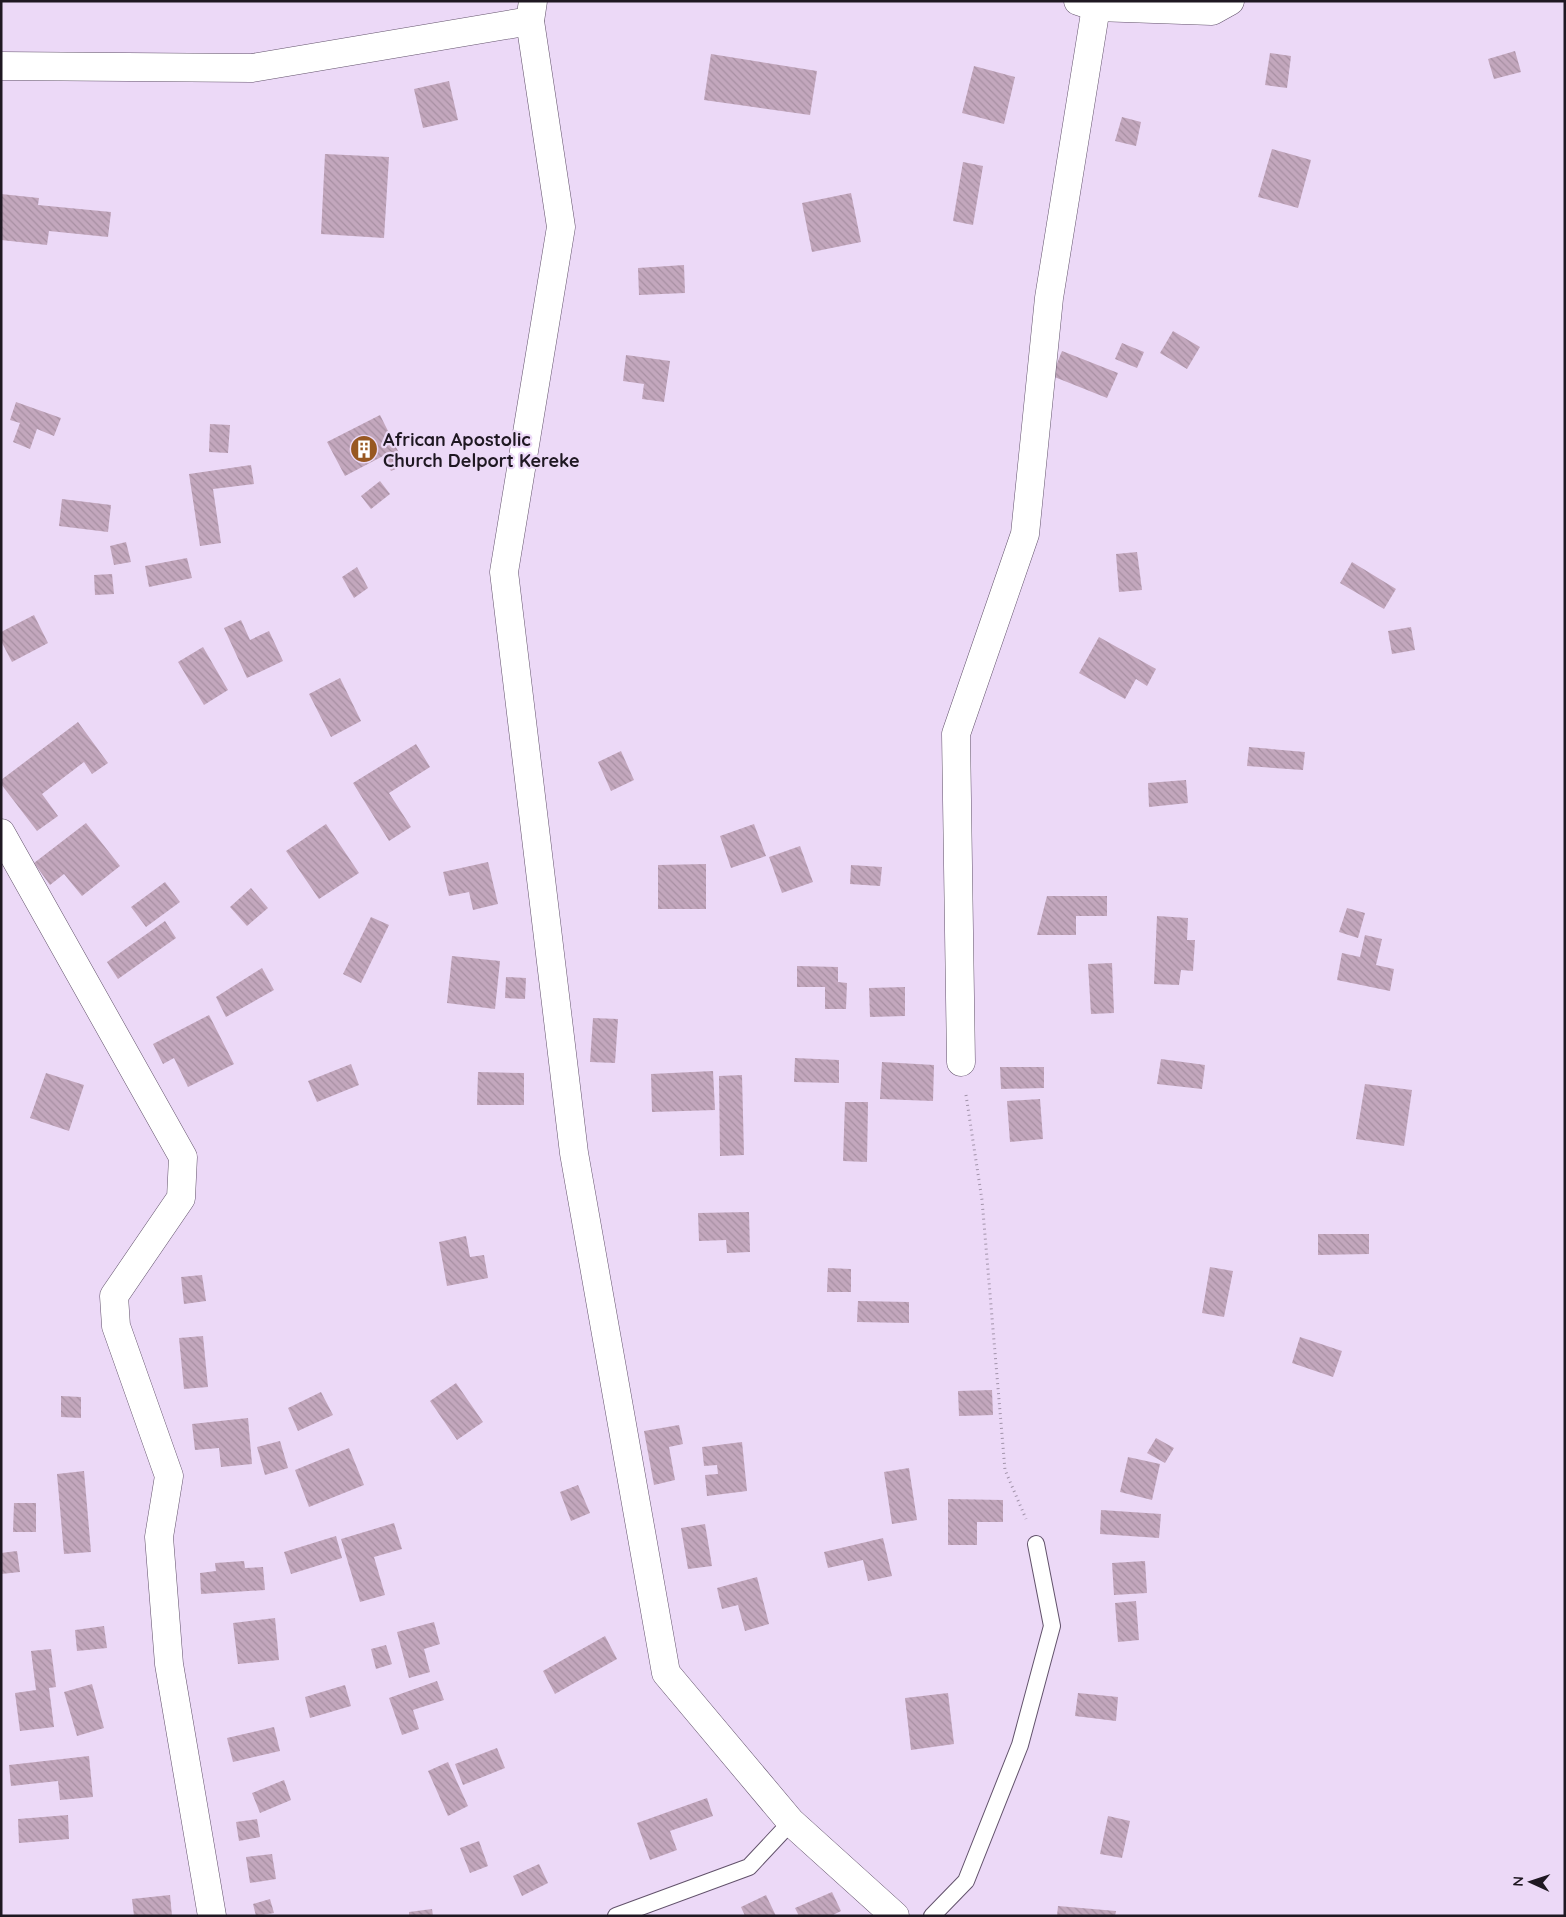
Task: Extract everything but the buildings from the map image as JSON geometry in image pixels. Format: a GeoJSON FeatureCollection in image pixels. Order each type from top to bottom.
{"type":"FeatureCollection","features":[{"type":"Feature","properties":{"kind":"street"},"geometry":{"type":"LineString","coordinates":[[961,1062],[956,734],[1025,534],[1050,298],[1087,4],[1212,11],[1230,1]]}},
{"type":"Feature","properties":{"kind":"street"},"geometry":{"type":"LineString","coordinates":[[3,69],[252,68],[532,11],[561,227],[504,572],[574,1153],[666,1672],[791,1822],[895,1916]]}},
{"type":"Feature","properties":{"kind":"street"},"geometry":{"type":"LineString","coordinates":[[1,833],[183,1157],[181,1198],[114,1296],[116,1326],[168,1476],[158,1536],[169,1664],[212,1916]]}},
{"type":"Feature","properties":{"kind":"lane"},"geometry":{"type":"LineString","coordinates":[[932,1916],[966,1881],[1020,1745],[1052,1626],[1036,1544]]}},
{"type":"Feature","properties":{"kind":"lane"},"geometry":{"type":"LineString","coordinates":[[616,1916],[749,1867],[791,1822]]}},
{"type":"Feature","properties":{"kind":"path"},"geometry":{"type":"LineString","coordinates":[[961,1062],[982,1200],[1005,1470],[1036,1544]]}},
{"type":"Feature","properties":{"kind":"place","name":"African Apostolic Church Delport Kereke"},"geometry":{"type":"Point","coordinates":[364,449]}}]}
